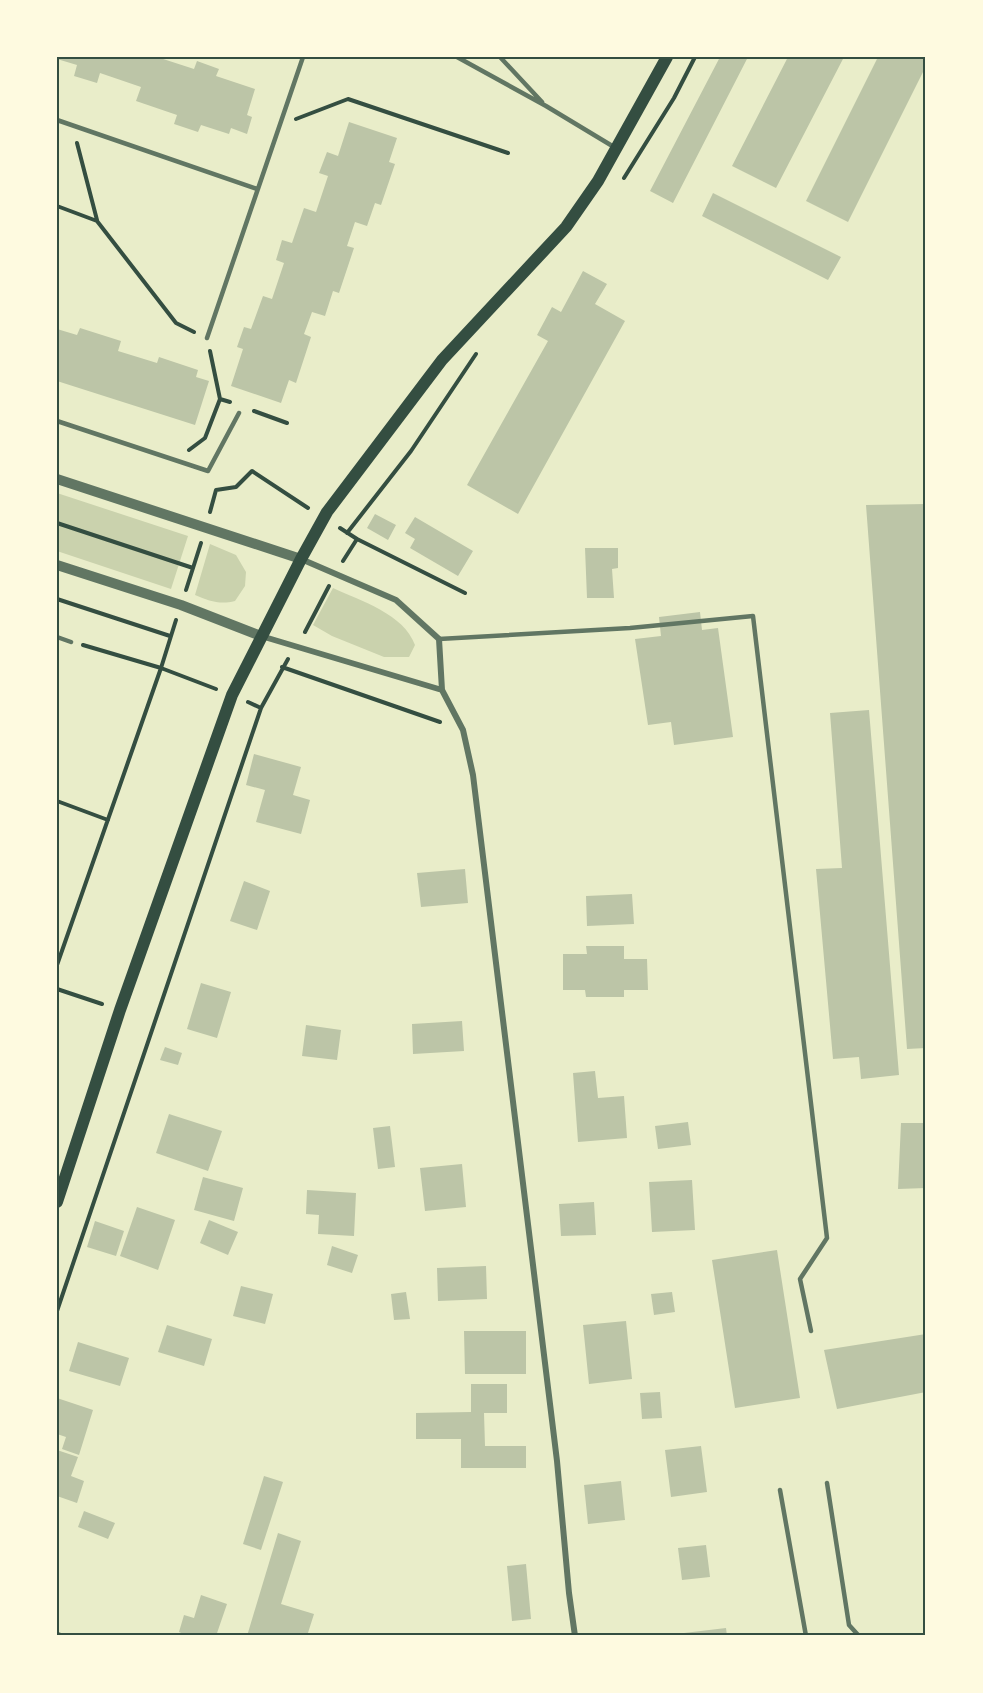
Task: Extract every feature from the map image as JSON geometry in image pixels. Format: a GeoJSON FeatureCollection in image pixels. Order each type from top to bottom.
{"type":"FeatureCollection","features":[{"type":"Feature","properties":{"kind":"main road"},"geometry":{"type":"LineString","coordinates":[[57,1202],[120,1010],[232,695],[301,559],[327,513],[442,360],[566,227],[598,181],[667,57]]}},
{"type":"Feature","properties":{"kind":"street"},"geometry":{"type":"LineString","coordinates":[[57,479],[301,559],[396,600],[439,639],[442,690],[463,730],[473,775],[556,1450],[575,1636]]}},
{"type":"Feature","properties":{"kind":"street"},"geometry":{"type":"LineString","coordinates":[[57,565],[181,605],[261,636],[442,690]]}},
{"type":"Feature","properties":{"kind":"lane"},"geometry":{"type":"LineString","coordinates":[[207,338],[303,57]]}},
{"type":"Feature","properties":{"kind":"lane"},"geometry":{"type":"LineString","coordinates":[[457,57],[617,148]]}},
{"type":"Feature","properties":{"kind":"lane"},"geometry":{"type":"LineString","coordinates":[[500,57],[546,106]]}},
{"type":"Feature","properties":{"kind":"lane"},"geometry":{"type":"LineString","coordinates":[[57,120],[257,189]]}},
{"type":"Feature","properties":{"kind":"lane"},"geometry":{"type":"LineString","coordinates":[[57,421],[208,471],[239,412]]}},
{"type":"Feature","properties":{"kind":"lane"},"geometry":{"type":"LineString","coordinates":[[439,639],[630,628],[753,616],[827,1238],[800,1279],[811,1331]]}},
{"type":"Feature","properties":{"kind":"lane"},"geometry":{"type":"LineString","coordinates":[[57,637],[71,642]]}},
{"type":"Feature","properties":{"kind":"lane"},"geometry":{"type":"LineString","coordinates":[[827,1482],[849,1625],[860,1636]]}},
{"type":"Feature","properties":{"kind":"lane"},"geometry":{"type":"LineString","coordinates":[[780,1490],[807,1636]]}},
{"type":"Feature","properties":{"kind":"path"},"geometry":{"type":"LineString","coordinates":[[279,126],[348,99],[508,153]]}},
{"type":"Feature","properties":{"kind":"path"},"geometry":{"type":"LineString","coordinates":[[72,125],[97,221],[176,323],[207,338],[220,399],[205,438],[187,451]]}},
{"type":"Feature","properties":{"kind":"path"},"geometry":{"type":"LineString","coordinates":[[57,206],[97,221]]}},
{"type":"Feature","properties":{"kind":"path"},"geometry":{"type":"LineString","coordinates":[[220,399],[231,403]]}},
{"type":"Feature","properties":{"kind":"path"},"geometry":{"type":"LineString","coordinates":[[253,411],[287,423]]}},
{"type":"Feature","properties":{"kind":"path"},"geometry":{"type":"LineString","coordinates":[[57,965],[181,605],[216,490],[236,487],[252,471]]}},
{"type":"Feature","properties":{"kind":"path"},"geometry":{"type":"LineString","coordinates":[[57,523],[193,568]]}},
{"type":"Feature","properties":{"kind":"path"},"geometry":{"type":"LineString","coordinates":[[357,539],[465,593]]}},
{"type":"Feature","properties":{"kind":"path"},"geometry":{"type":"LineString","coordinates":[[57,599],[170,636]]}},
{"type":"Feature","properties":{"kind":"path"},"geometry":{"type":"LineString","coordinates":[[282,667],[463,730]]}},
{"type":"Feature","properties":{"kind":"path"},"geometry":{"type":"LineString","coordinates":[[57,1311],[261,708]]}},
{"type":"Feature","properties":{"kind":"path"},"geometry":{"type":"LineString","coordinates":[[57,801],[108,820]]}},
{"type":"Feature","properties":{"kind":"path"},"geometry":{"type":"LineString","coordinates":[[57,989],[120,1010]]}},
{"type":"Feature","properties":{"kind":"path"},"geometry":{"type":"LineString","coordinates":[[57,1634],[64,1636]]}},
{"type":"Feature","properties":{"kind":"green space"},"geometry":{"type":"Polygon","coordinates":[[[57,493],[188,536],[171,589],[57,551],[57,493]]]}},
{"type":"Feature","properties":{"kind":"green space"},"geometry":{"type":"Polygon","coordinates":[[[210,544],[236,555],[246,572],[245,586],[235,601],[215,602],[195,595],[210,544]]]}},
{"type":"Feature","properties":{"kind":"green space"},"geometry":{"type":"Polygon","coordinates":[[[333,588],[380,610],[401,625],[415,645],[409,657],[384,657],[332,636],[313,625],[333,588]]]}},
{"type":"Feature","properties":{"kind":"building"},"geometry":{"type":"Polygon","coordinates":[[[57,57],[157,57],[194,69],[197,61],[219,69],[216,76],[255,89],[247,115],[252,117],[247,134],[231,128],[229,134],[201,125],[198,132],[174,124],[177,115],[136,101],[141,87],[100,73],[97,83],[74,76],[77,65],[57,59],[57,57]]]}},
{"type":"Feature","properties":{"kind":"building"},"geometry":{"type":"Polygon","coordinates":[[[720,57],[748,57],[673,203],[650,191],[720,57]]]}},
{"type":"Feature","properties":{"kind":"building"},"geometry":{"type":"Polygon","coordinates":[[[788,57],[844,57],[776,188],[732,166],[788,57]]]}},
{"type":"Feature","properties":{"kind":"building"},"geometry":{"type":"Polygon","coordinates":[[[878,57],[926,57],[926,66],[848,222],[806,201],[878,57]]]}},
{"type":"Feature","properties":{"kind":"building"},"geometry":{"type":"Polygon","coordinates":[[[349,122],[397,138],[389,162],[395,164],[381,205],[375,203],[367,226],[355,222],[347,246],[354,248],[339,293],[333,291],[325,316],[312,312],[304,334],[311,337],[296,383],[289,380],[281,403],[231,386],[243,349],[237,347],[244,327],[251,329],[263,296],[272,299],[284,263],[276,260],[282,240],[292,243],[304,208],[316,212],[328,176],[319,173],[327,152],[338,156],[349,122]]]}},
{"type":"Feature","properties":{"kind":"building"},"geometry":{"type":"Polygon","coordinates":[[[713,193],[841,257],[828,280],[702,216],[713,193]]]}},
{"type":"Feature","properties":{"kind":"building"},"geometry":{"type":"Polygon","coordinates":[[[583,271],[607,284],[595,304],[625,321],[518,514],[467,485],[548,341],[537,335],[552,307],[561,312],[583,271]]]}},
{"type":"Feature","properties":{"kind":"building"},"geometry":{"type":"Polygon","coordinates":[[[80,328],[121,341],[118,351],[157,363],[159,357],[198,370],[196,377],[209,381],[195,425],[57,381],[57,329],[77,335],[80,328]]]}},
{"type":"Feature","properties":{"kind":"building"},"geometry":{"type":"Polygon","coordinates":[[[926,504],[926,1048],[907,1049],[866,505],[926,504]]]}},
{"type":"Feature","properties":{"kind":"building"},"geometry":{"type":"Polygon","coordinates":[[[375,514],[396,525],[388,540],[367,528],[375,514]]]}},
{"type":"Feature","properties":{"kind":"building"},"geometry":{"type":"Polygon","coordinates":[[[415,517],[473,551],[458,576],[410,548],[415,539],[405,533],[415,517]]]}},
{"type":"Feature","properties":{"kind":"building"},"geometry":{"type":"Polygon","coordinates":[[[585,548],[618,548],[618,568],[612,569],[614,598],[587,598],[585,548]]]}},
{"type":"Feature","properties":{"kind":"building"},"geometry":{"type":"Polygon","coordinates":[[[700,612],[702,630],[718,628],[733,737],[674,745],[671,722],[648,725],[635,639],[661,636],[659,617],[700,612]]]}},
{"type":"Feature","properties":{"kind":"building"},"geometry":{"type":"Polygon","coordinates":[[[869,710],[899,1075],[861,1079],[859,1057],[833,1059],[816,869],[842,868],[830,713],[869,710]]]}},
{"type":"Feature","properties":{"kind":"building"},"geometry":{"type":"Polygon","coordinates":[[[254,754],[301,767],[293,795],[310,800],[301,834],[256,822],[265,790],[246,785],[254,754]]]}},
{"type":"Feature","properties":{"kind":"building"},"geometry":{"type":"Polygon","coordinates":[[[465,869],[468,903],[421,907],[417,873],[465,869]]]}},
{"type":"Feature","properties":{"kind":"building"},"geometry":{"type":"Polygon","coordinates":[[[244,881],[270,891],[257,930],[230,921],[244,881]]]}},
{"type":"Feature","properties":{"kind":"building"},"geometry":{"type":"Polygon","coordinates":[[[632,894],[634,924],[587,926],[586,896],[632,894]]]}},
{"type":"Feature","properties":{"kind":"building"},"geometry":{"type":"Polygon","coordinates":[[[586,946],[624,946],[624,959],[647,959],[648,990],[624,990],[624,997],[586,997],[585,990],[563,990],[563,954],[587,954],[586,946]]]}},
{"type":"Feature","properties":{"kind":"building"},"geometry":{"type":"Polygon","coordinates":[[[201,983],[231,992],[217,1038],[187,1029],[201,983]]]}},
{"type":"Feature","properties":{"kind":"building"},"geometry":{"type":"Polygon","coordinates":[[[462,1021],[464,1051],[413,1054],[412,1024],[462,1021]]]}},
{"type":"Feature","properties":{"kind":"building"},"geometry":{"type":"Polygon","coordinates":[[[306,1025],[341,1030],[337,1060],[302,1056],[306,1025]]]}},
{"type":"Feature","properties":{"kind":"building"},"geometry":{"type":"Polygon","coordinates":[[[165,1047],[182,1053],[178,1065],[160,1060],[165,1047]]]}},
{"type":"Feature","properties":{"kind":"building"},"geometry":{"type":"Polygon","coordinates":[[[595,1071],[598,1098],[624,1096],[627,1138],[578,1142],[573,1073],[595,1071]]]}},
{"type":"Feature","properties":{"kind":"building"},"geometry":{"type":"Polygon","coordinates":[[[169,1114],[222,1131],[208,1171],[156,1153],[169,1114]]]}},
{"type":"Feature","properties":{"kind":"building"},"geometry":{"type":"Polygon","coordinates":[[[688,1122],[691,1145],[658,1149],[655,1126],[688,1122]]]}},
{"type":"Feature","properties":{"kind":"building"},"geometry":{"type":"Polygon","coordinates":[[[901,1123],[926,1123],[926,1188],[898,1189],[901,1123]]]}},
{"type":"Feature","properties":{"kind":"building"},"geometry":{"type":"Polygon","coordinates":[[[390,1126],[395,1167],[378,1169],[373,1128],[390,1126]]]}},
{"type":"Feature","properties":{"kind":"building"},"geometry":{"type":"Polygon","coordinates":[[[462,1164],[466,1207],[425,1211],[420,1168],[462,1164]]]}},
{"type":"Feature","properties":{"kind":"building"},"geometry":{"type":"Polygon","coordinates":[[[203,1177],[243,1188],[234,1221],[194,1210],[203,1177]]]}},
{"type":"Feature","properties":{"kind":"building"},"geometry":{"type":"Polygon","coordinates":[[[692,1180],[695,1230],[652,1232],[649,1182],[692,1180]]]}},
{"type":"Feature","properties":{"kind":"building"},"geometry":{"type":"Polygon","coordinates":[[[307,1190],[356,1193],[354,1236],[318,1234],[319,1215],[306,1214],[307,1190]]]}},
{"type":"Feature","properties":{"kind":"building"},"geometry":{"type":"Polygon","coordinates":[[[594,1202],[596,1235],[561,1236],[559,1204],[594,1202]]]}},
{"type":"Feature","properties":{"kind":"building"},"geometry":{"type":"Polygon","coordinates":[[[137,1207],[175,1220],[158,1270],[120,1256],[137,1207]]]}},
{"type":"Feature","properties":{"kind":"building"},"geometry":{"type":"Polygon","coordinates":[[[209,1220],[238,1232],[228,1255],[200,1243],[209,1220]]]}},
{"type":"Feature","properties":{"kind":"building"},"geometry":{"type":"Polygon","coordinates":[[[95,1221],[124,1231],[116,1256],[87,1247],[95,1221]]]}},
{"type":"Feature","properties":{"kind":"building"},"geometry":{"type":"Polygon","coordinates":[[[332,1246],[358,1255],[352,1273],[327,1265],[332,1246]]]}},
{"type":"Feature","properties":{"kind":"building"},"geometry":{"type":"Polygon","coordinates":[[[777,1250],[800,1398],[735,1408],[712,1260],[777,1250]]]}},
{"type":"Feature","properties":{"kind":"building"},"geometry":{"type":"Polygon","coordinates":[[[486,1266],[487,1299],[438,1301],[437,1268],[486,1266]]]}},
{"type":"Feature","properties":{"kind":"building"},"geometry":{"type":"Polygon","coordinates":[[[241,1286],[273,1294],[265,1324],[233,1316],[241,1286]]]}},
{"type":"Feature","properties":{"kind":"building"},"geometry":{"type":"Polygon","coordinates":[[[406,1292],[410,1319],[394,1320],[391,1294],[406,1292]]]}},
{"type":"Feature","properties":{"kind":"building"},"geometry":{"type":"Polygon","coordinates":[[[672,1292],[675,1312],[654,1315],[651,1294],[672,1292]]]}},
{"type":"Feature","properties":{"kind":"building"},"geometry":{"type":"Polygon","coordinates":[[[626,1321],[632,1379],[589,1384],[583,1325],[626,1321]]]}},
{"type":"Feature","properties":{"kind":"building"},"geometry":{"type":"Polygon","coordinates":[[[167,1325],[212,1339],[204,1366],[158,1352],[167,1325]]]}},
{"type":"Feature","properties":{"kind":"building"},"geometry":{"type":"Polygon","coordinates":[[[464,1331],[526,1331],[526,1374],[465,1374],[464,1331]]]}},
{"type":"Feature","properties":{"kind":"building"},"geometry":{"type":"Polygon","coordinates":[[[926,1334],[926,1392],[837,1409],[824,1350],[926,1334]]]}},
{"type":"Feature","properties":{"kind":"building"},"geometry":{"type":"Polygon","coordinates":[[[78,1342],[129,1358],[120,1386],[69,1371],[78,1342]]]}},
{"type":"Feature","properties":{"kind":"building"},"geometry":{"type":"Polygon","coordinates":[[[471,1384],[507,1384],[507,1413],[484,1413],[485,1446],[526,1446],[526,1468],[461,1468],[461,1439],[416,1439],[416,1413],[471,1412],[471,1384]]]}},
{"type":"Feature","properties":{"kind":"building"},"geometry":{"type":"Polygon","coordinates":[[[660,1392],[662,1418],[642,1419],[640,1393],[660,1392]]]}},
{"type":"Feature","properties":{"kind":"building"},"geometry":{"type":"Polygon","coordinates":[[[57,1398],[93,1410],[79,1455],[62,1449],[66,1437],[57,1434],[57,1398]]]}},
{"type":"Feature","properties":{"kind":"building"},"geometry":{"type":"Polygon","coordinates":[[[701,1446],[707,1492],[671,1497],[665,1450],[701,1446]]]}},
{"type":"Feature","properties":{"kind":"building"},"geometry":{"type":"Polygon","coordinates":[[[57,1450],[78,1457],[71,1476],[84,1481],[77,1503],[57,1496],[57,1450]]]}},
{"type":"Feature","properties":{"kind":"building"},"geometry":{"type":"Polygon","coordinates":[[[264,1476],[283,1482],[261,1550],[243,1544],[264,1476]]]}},
{"type":"Feature","properties":{"kind":"building"},"geometry":{"type":"Polygon","coordinates":[[[621,1481],[625,1520],[588,1524],[584,1485],[621,1481]]]}},
{"type":"Feature","properties":{"kind":"building"},"geometry":{"type":"Polygon","coordinates":[[[84,1511],[115,1523],[108,1539],[78,1527],[84,1511]]]}},
{"type":"Feature","properties":{"kind":"building"},"geometry":{"type":"Polygon","coordinates":[[[278,1533],[301,1541],[281,1604],[314,1614],[307,1636],[247,1636],[278,1533]]]}},
{"type":"Feature","properties":{"kind":"building"},"geometry":{"type":"Polygon","coordinates":[[[706,1545],[710,1577],[682,1580],[678,1548],[706,1545]]]}},
{"type":"Feature","properties":{"kind":"building"},"geometry":{"type":"Polygon","coordinates":[[[526,1564],[531,1619],[512,1621],[507,1566],[526,1564]]]}},
{"type":"Feature","properties":{"kind":"building"},"geometry":{"type":"Polygon","coordinates":[[[201,1595],[227,1604],[216,1636],[188,1636],[179,1632],[184,1615],[194,1618],[201,1595]]]}},
{"type":"Feature","properties":{"kind":"building"},"geometry":{"type":"Polygon","coordinates":[[[726,1628],[727,1636],[685,1636],[684,1633],[726,1628]]]}}]}
